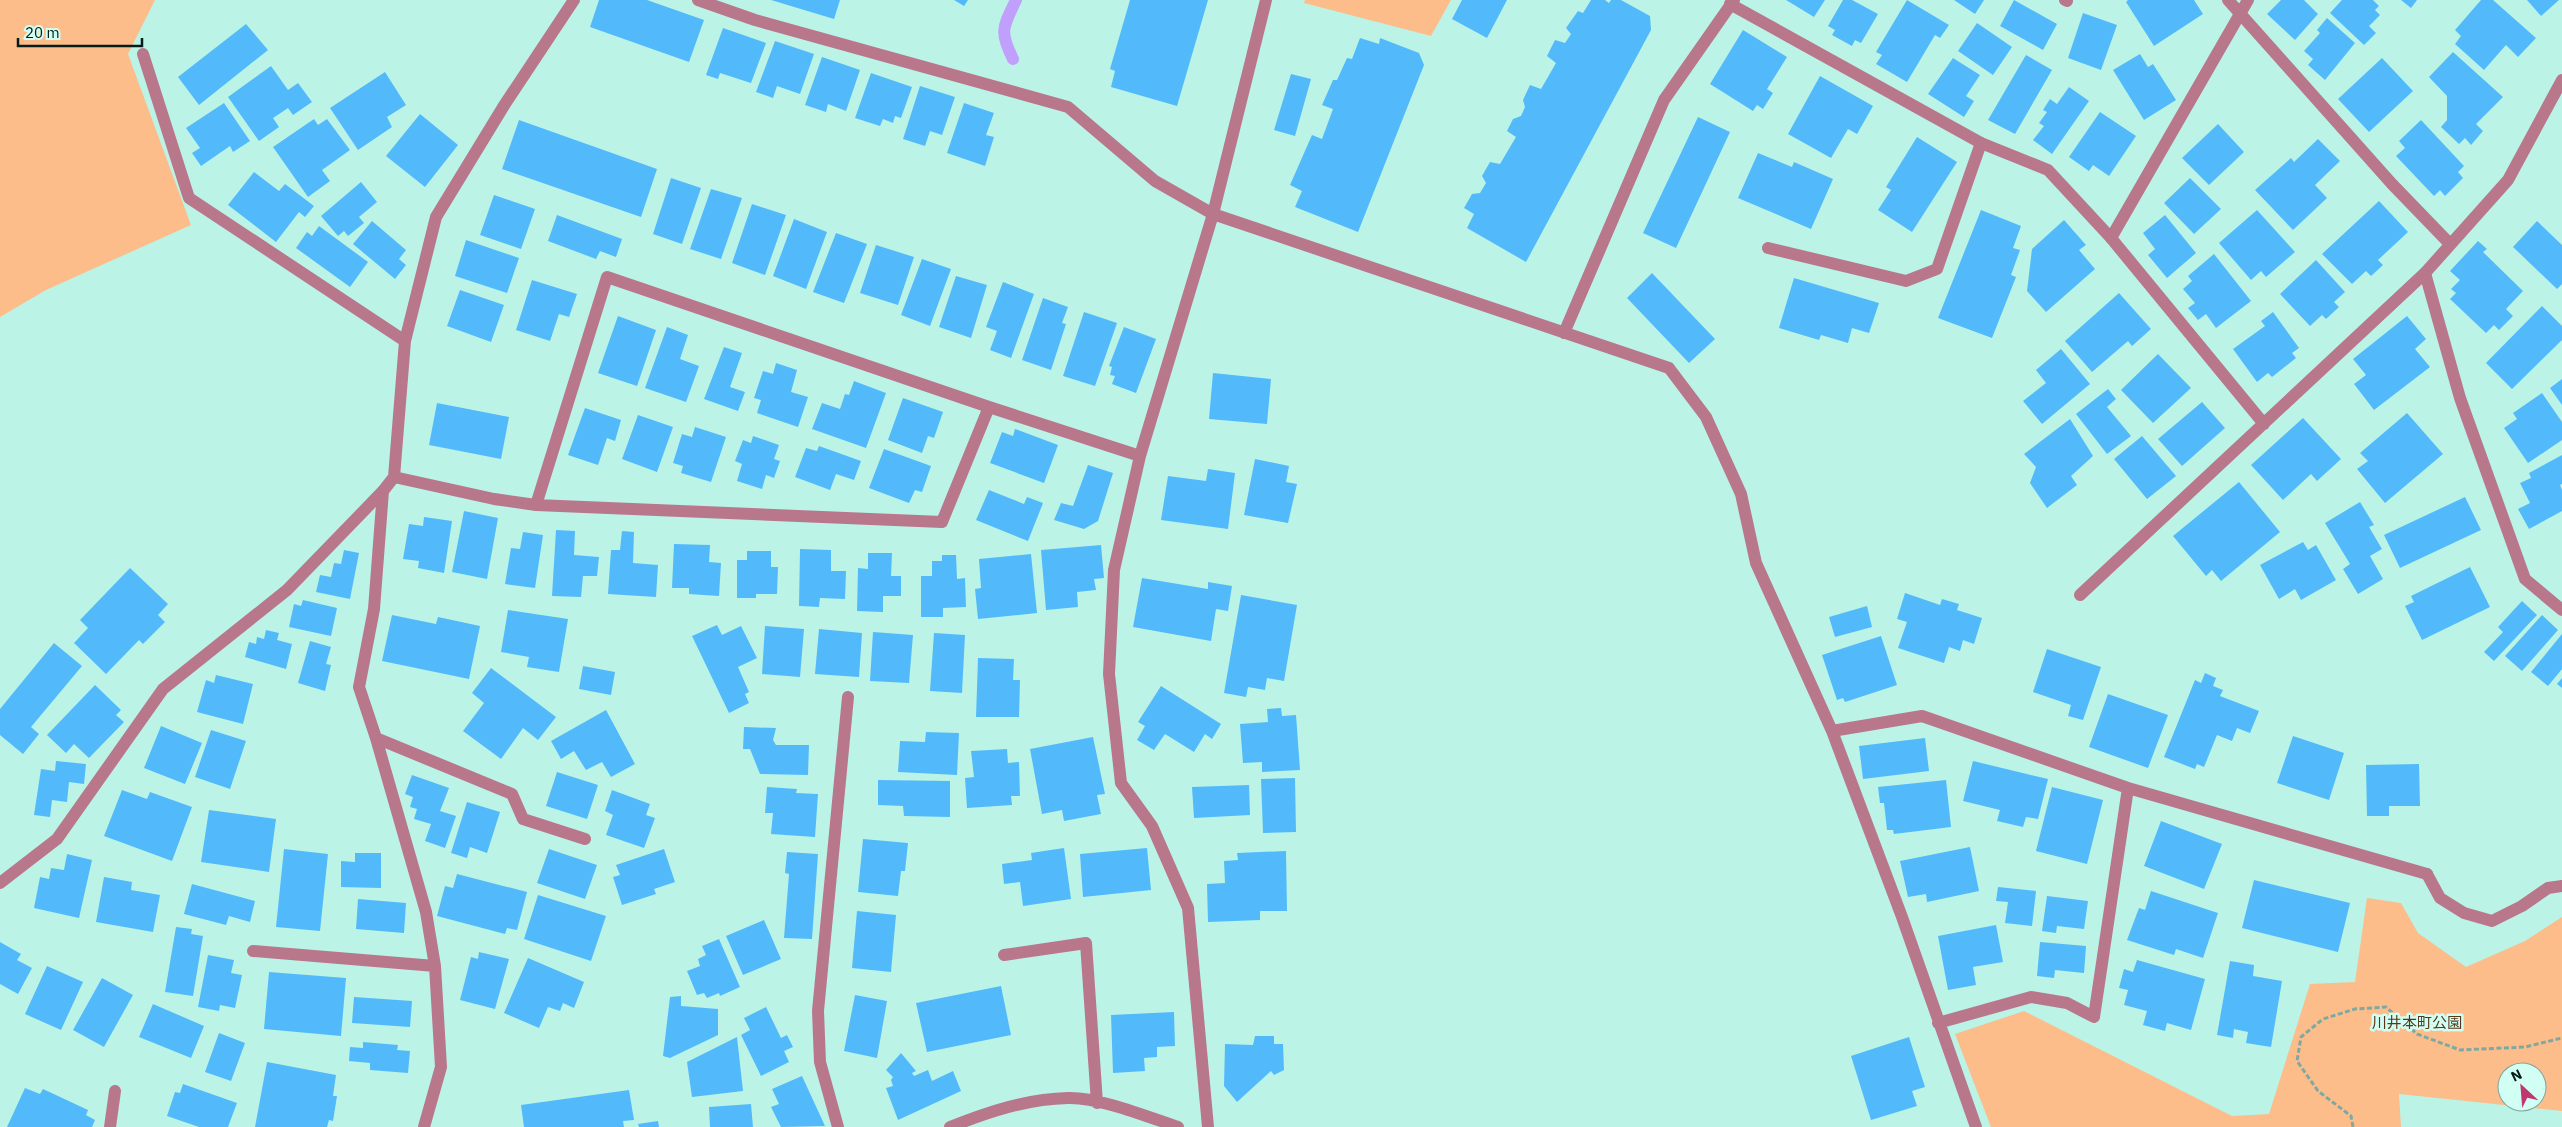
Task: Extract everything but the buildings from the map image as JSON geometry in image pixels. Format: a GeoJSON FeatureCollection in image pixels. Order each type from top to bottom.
{"type":"FeatureCollection","features":[{"type":"Feature","properties":{"kind":"street"},"geometry":{"type":"LineString","coordinates":[[0,883],[57,839],[163,689],[287,590],[383,491],[394,477],[404,340],[436,217],[505,104],[574,0]]}},
{"type":"Feature","properties":{"kind":"street"},"geometry":{"type":"LineString","coordinates":[[698,0],[755,20],[1068,107],[1155,181],[1213,214],[1669,368],[1706,417],[1741,494],[1756,563],[1832,731],[1902,917],[1976,1127]]}},
{"type":"Feature","properties":{"kind":"street"},"geometry":{"type":"LineString","coordinates":[[1208,1127],[1188,908],[1152,826],[1120,783],[1109,674],[1114,570],[1140,456],[1213,214],[1266,0]]}},
{"type":"Feature","properties":{"kind":"street"},"geometry":{"type":"LineString","coordinates":[[2228,0],[2392,184],[2450,244]]}},
{"type":"Feature","properties":{"kind":"street"},"geometry":{"type":"LineString","coordinates":[[2112,238],[2248,0]]}},
{"type":"Feature","properties":{"kind":"street"},"geometry":{"type":"LineString","coordinates":[[1564,333],[1664,100],[1729,1],[1981,142],[2048,170],[2112,238],[2264,424]]}},
{"type":"Feature","properties":{"kind":"street"},"geometry":{"type":"LineString","coordinates":[[144,54],[190,198],[404,340]]}},
{"type":"Feature","properties":{"kind":"street"},"geometry":{"type":"LineString","coordinates":[[2080,595],[2425,273],[2508,180],[2562,80]]}},
{"type":"Feature","properties":{"kind":"street"},"geometry":{"type":"LineString","coordinates":[[1768,248],[1906,281],[1937,269],[1981,142]]}},
{"type":"Feature","properties":{"kind":"street"},"geometry":{"type":"LineString","coordinates":[[2425,273],[2460,398],[2525,579],[2562,610]]}},
{"type":"Feature","properties":{"kind":"street"},"geometry":{"type":"LineString","coordinates":[[536,505],[607,278],[1140,456]]}},
{"type":"Feature","properties":{"kind":"street"},"geometry":{"type":"LineString","coordinates":[[394,477],[494,499],[536,505],[942,522],[989,407]]}},
{"type":"Feature","properties":{"kind":"street"},"geometry":{"type":"LineString","coordinates":[[383,491],[374,609],[359,687],[376,738],[426,912],[435,966],[441,1067],[424,1127]]}},
{"type":"Feature","properties":{"kind":"street"},"geometry":{"type":"LineString","coordinates":[[838,1127],[820,1062],[818,1011],[848,697]]}},
{"type":"Feature","properties":{"kind":"street"},"geometry":{"type":"LineString","coordinates":[[1832,731],[1922,716],[2128,788],[2427,874],[2440,898],[2464,913],[2492,921],[2522,906],[2548,888],[2562,886]]}},
{"type":"Feature","properties":{"kind":"street"},"geometry":{"type":"LineString","coordinates":[[376,738],[512,794],[523,819],[585,839]]}},
{"type":"Feature","properties":{"kind":"street"},"geometry":{"type":"LineString","coordinates":[[1938,1023],[2031,997],[2067,1003],[2094,1017],[2128,788]]}},
{"type":"Feature","properties":{"kind":"street"},"geometry":{"type":"LineString","coordinates":[[1004,955],[1086,944],[1097,1103]]}},
{"type":"Feature","properties":{"kind":"street"},"geometry":{"type":"LineString","coordinates":[[253,951],[435,966]]}},
{"type":"Feature","properties":{"kind":"street"},"geometry":{"type":"LineString","coordinates":[[110,1127],[115,1091]]}},
{"type":"Feature","properties":{"kind":"street"},"geometry":{"type":"LineString","coordinates":[[950,1127],[1005,1106],[1069,1098],[1111,1105],[1178,1127]]}},
{"type":"Feature","properties":{"kind":"path"},"geometry":{"type":"LineString","coordinates":[[2354,1127],[2351,1116],[2318,1091],[2297,1061],[2301,1037],[2323,1019],[2355,1009],[2386,1007],[2417,1034],[2460,1050],[2525,1047],[2562,1038]]}},
{"type":"Feature","properties":{"kind":"green space"},"geometry":{"type":"Polygon","coordinates":[[[0,0],[155,0],[128,54],[191,225],[46,290],[0,317],[0,0]]]}},
{"type":"Feature","properties":{"kind":"green space"},"geometry":{"type":"Polygon","coordinates":[[[1305,0],[1451,0],[1431,36],[1304,3],[1305,0]]]}},
{"type":"Feature","properties":{"kind":"green space","name":"川井本町公園"},"geometry":{"type":"Polygon","coordinates":[[[2367,898],[2401,903],[2418,933],[2466,967],[2525,941],[2562,917],[2562,1111],[2547,1109],[2547,1062],[2497,1062],[2497,1104],[2399,1094],[2401,1127],[1991,1127],[1955,1034],[2024,1011],[2232,1116],[2269,1114],[2310,984],[2355,982],[2367,898]]]}},
{"type":"Feature","properties":{"kind":"waterway"},"geometry":{"type":"LineString","coordinates":[[1013,59],[1006,42],[1004,29],[1016,0]]}}]}
